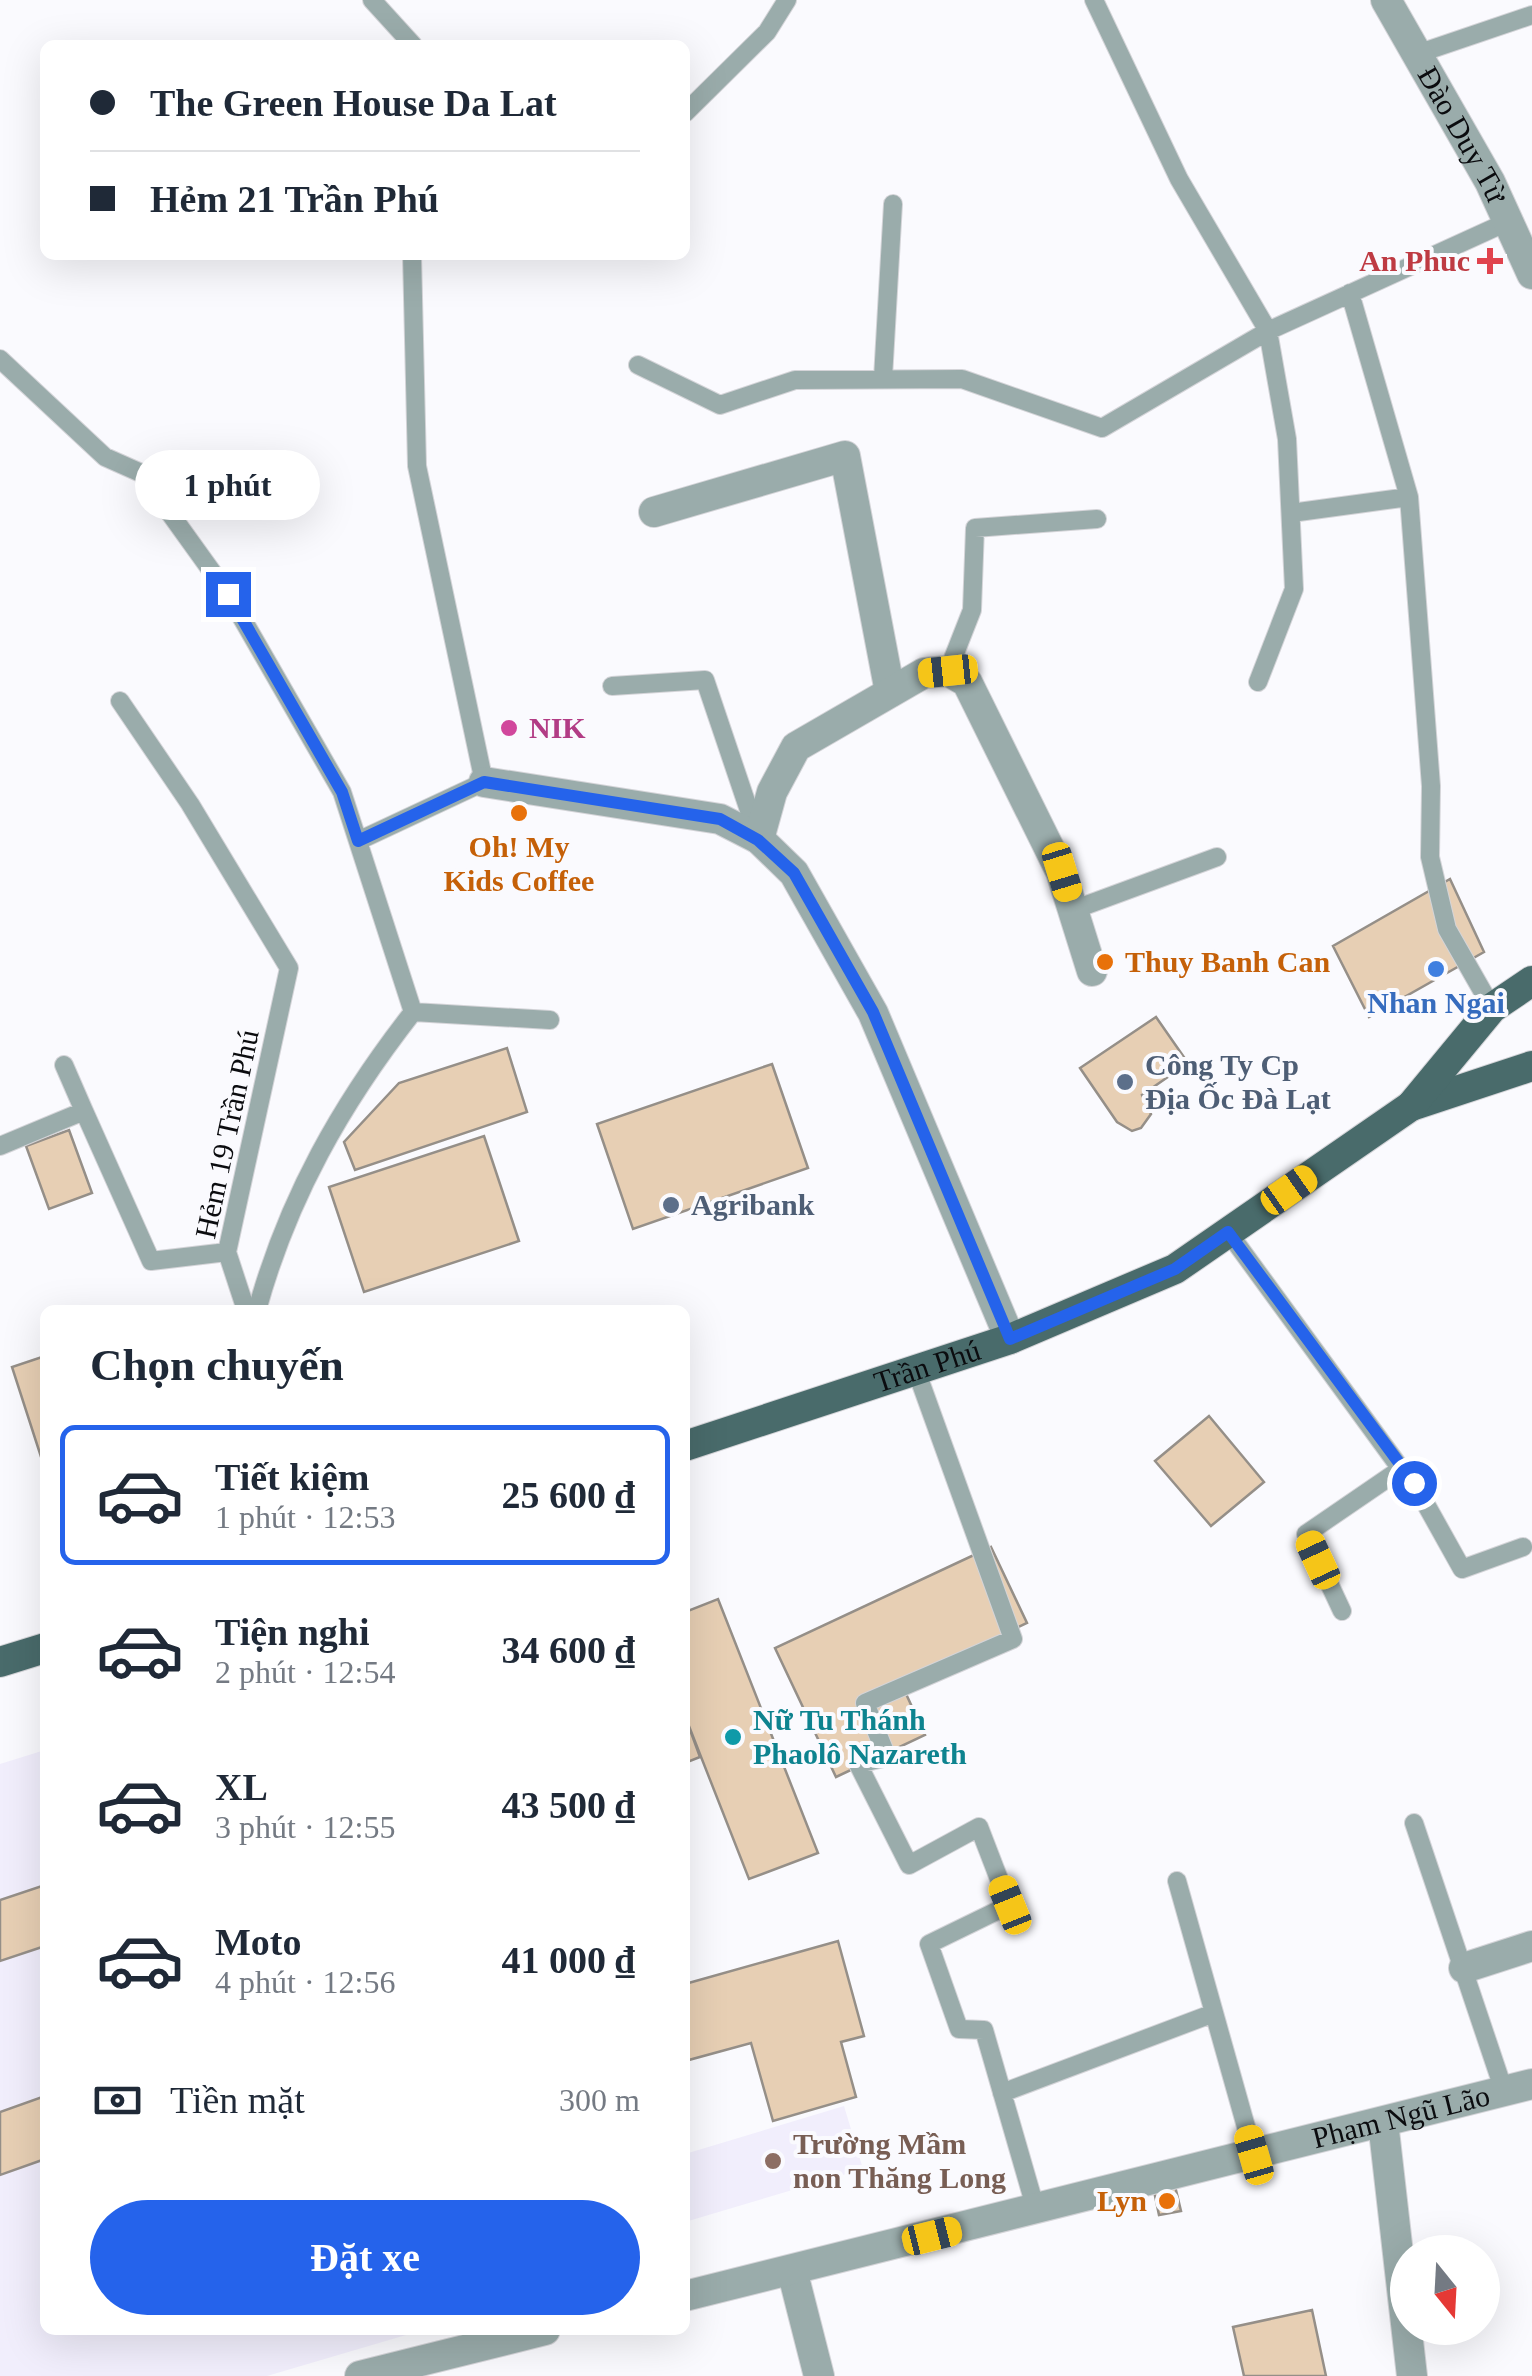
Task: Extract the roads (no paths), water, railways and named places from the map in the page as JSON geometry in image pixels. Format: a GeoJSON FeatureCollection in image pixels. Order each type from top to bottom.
{"type":"FeatureCollection","features":[{"type":"Feature","properties":{"kind":"main road","name":"Trần Phú"},"geometry":{"type":"LineString","coordinates":[[690,1444],[1010,1339],[1175,1269],[1411,1106],[1492,1008],[1532,982]]}},
{"type":"Feature","properties":{"kind":"main road","name":"Trần Phú"},"geometry":{"type":"LineString","coordinates":[[1411,1106],[1532,1066]]}},
{"type":"Feature","properties":{"kind":"main road"},"geometry":{"type":"LineString","coordinates":[[0,1662],[40,1650]]}},
{"type":"Feature","properties":{"kind":"street","name":"Đào Duy Từ"},"geometry":{"type":"LineString","coordinates":[[1386,0],[1490,182],[1532,274]]}},
{"type":"Feature","properties":{"kind":"street"},"geometry":{"type":"LineString","coordinates":[[654,512],[845,456],[890,692]]}},
{"type":"Feature","properties":{"kind":"street"},"geometry":{"type":"LineString","coordinates":[[758,840],[772,792],[796,747],[924,674],[948,671],[967,682],[1062,872],[1092,971]]}},
{"type":"Feature","properties":{"kind":"street"},"geometry":{"type":"LineString","coordinates":[[484,782],[720,819],[758,840],[794,873],[873,1012],[1010,1339]]}},
{"type":"Feature","properties":{"kind":"street"},"geometry":{"type":"LineString","coordinates":[[1464,1968],[1532,1946]]}},
{"type":"Feature","properties":{"kind":"street","name":"Phạm Ngũ Lão"},"geometry":{"type":"LineString","coordinates":[[690,2295],[1518,2088]]}},
{"type":"Feature","properties":{"kind":"street"},"geometry":{"type":"LineString","coordinates":[[1383,2122],[1412,2376]]}},
{"type":"Feature","properties":{"kind":"street"},"geometry":{"type":"LineString","coordinates":[[792,2270],[818,2376]]}},
{"type":"Feature","properties":{"kind":"street"},"geometry":{"type":"LineString","coordinates":[[360,2376],[524,2335]]}},
{"type":"Feature","properties":{"kind":"lane"},"geometry":{"type":"LineString","coordinates":[[372,0],[408,40]]}},
{"type":"Feature","properties":{"kind":"lane"},"geometry":{"type":"LineString","coordinates":[[690,108],[767,32],[788,0]]}},
{"type":"Feature","properties":{"kind":"lane"},"geometry":{"type":"LineString","coordinates":[[1094,0],[1179,179],[1268,331],[1287,439],[1294,589],[1258,682]]}},
{"type":"Feature","properties":{"kind":"lane"},"geometry":{"type":"LineString","coordinates":[[1417,54],[1532,15]]}},
{"type":"Feature","properties":{"kind":"lane"},"geometry":{"type":"LineString","coordinates":[[884,378],[893,204]]}},
{"type":"Feature","properties":{"kind":"lane"},"geometry":{"type":"LineString","coordinates":[[638,366],[720,405],[796,380],[962,378],[1102,428],[1268,331],[1508,222]]}},
{"type":"Feature","properties":{"kind":"lane"},"geometry":{"type":"LineString","coordinates":[[358,841],[484,782],[417,466],[412,260]]}},
{"type":"Feature","properties":{"kind":"lane"},"geometry":{"type":"LineString","coordinates":[[1350,293],[1408,497],[1432,786],[1430,857],[1447,930],[1492,1008]]}},
{"type":"Feature","properties":{"kind":"lane"},"geometry":{"type":"LineString","coordinates":[[0,360],[105,457],[142,473],[228,594],[342,792],[412,1012]]}},
{"type":"Feature","properties":{"kind":"lane"},"geometry":{"type":"LineString","coordinates":[[1291,512],[1408,497]]}},
{"type":"Feature","properties":{"kind":"lane"},"geometry":{"type":"LineString","coordinates":[[948,671],[972,610],[975,528],[1098,519]]}},
{"type":"Feature","properties":{"kind":"lane"},"geometry":{"type":"LineString","coordinates":[[612,686],[705,680],[758,840]]}},
{"type":"Feature","properties":{"kind":"lane","name":"Hẻm 19 Trần Phú"},"geometry":{"type":"LineString","coordinates":[[120,701],[190,804],[289,968],[227,1252],[244,1305]]}},
{"type":"Feature","properties":{"kind":"lane"},"geometry":{"type":"LineString","coordinates":[[1073,910],[1217,857]]}},
{"type":"Feature","properties":{"kind":"lane"},"geometry":{"type":"LineString","coordinates":[[412,1012],[550,1020]]}},
{"type":"Feature","properties":{"kind":"lane"},"geometry":{"type":"LineString","coordinates":[[258,1305],[276,1244],[308,1172],[358,1083],[412,1012]]}},
{"type":"Feature","properties":{"kind":"lane"},"geometry":{"type":"LineString","coordinates":[[64,1064],[151,1262],[227,1252]]}},
{"type":"Feature","properties":{"kind":"lane"},"geometry":{"type":"LineString","coordinates":[[0,1146],[84,1111]]}},
{"type":"Feature","properties":{"kind":"lane"},"geometry":{"type":"LineString","coordinates":[[1228,1232],[1414,1483],[1462,1569],[1523,1546]]}},
{"type":"Feature","properties":{"kind":"lane"},"geometry":{"type":"LineString","coordinates":[[916,1370],[1013,1640],[865,1703],[887,1757],[858,1764],[909,1865],[979,1828],[1010,1905],[929,1944],[959,2030],[984,2030],[1036,2210]]}},
{"type":"Feature","properties":{"kind":"lane"},"geometry":{"type":"LineString","coordinates":[[1342,1611],[1306,1534],[1400,1469]]}},
{"type":"Feature","properties":{"kind":"lane"},"geometry":{"type":"LineString","coordinates":[[1414,1823],[1464,1968],[1518,2088]]}},
{"type":"Feature","properties":{"kind":"lane"},"geometry":{"type":"LineString","coordinates":[[1177,1881],[1254,2155]]}},
{"type":"Feature","properties":{"kind":"lane"},"geometry":{"type":"LineString","coordinates":[[1002,2093],[1214,2013]]}},
{"type":"Feature","properties":{"kind":"place","name":"An Phuc"},"geometry":{"type":"Point","coordinates":[1490,261]}},
{"type":"Feature","properties":{"kind":"place","name":"NIK"},"geometry":{"type":"Point","coordinates":[509,728]}},
{"type":"Feature","properties":{"kind":"place","name":"Oh! My Kids Coffee"},"geometry":{"type":"Point","coordinates":[519,813]}},
{"type":"Feature","properties":{"kind":"place","name":"Thuy Banh Can"},"geometry":{"type":"Point","coordinates":[1105,962]}},
{"type":"Feature","properties":{"kind":"place","name":"Nhan Ngai"},"geometry":{"type":"Point","coordinates":[1436,969]}},
{"type":"Feature","properties":{"kind":"place","name":"Công Ty Cp Địa Ốc Đà Lạt"},"geometry":{"type":"Point","coordinates":[1125,1082]}},
{"type":"Feature","properties":{"kind":"place","name":"Agribank"},"geometry":{"type":"Point","coordinates":[671,1205]}},
{"type":"Feature","properties":{"kind":"place","name":"Nữ Tu Thánh Phaolô Nazareth"},"geometry":{"type":"Point","coordinates":[733,1737]}},
{"type":"Feature","properties":{"kind":"place","name":"Trường Mầm non Thăng Long"},"geometry":{"type":"Point","coordinates":[773,2161]}},
{"type":"Feature","properties":{"kind":"place","name":"Lyn"},"geometry":{"type":"Point","coordinates":[1167,2201]}}]}
